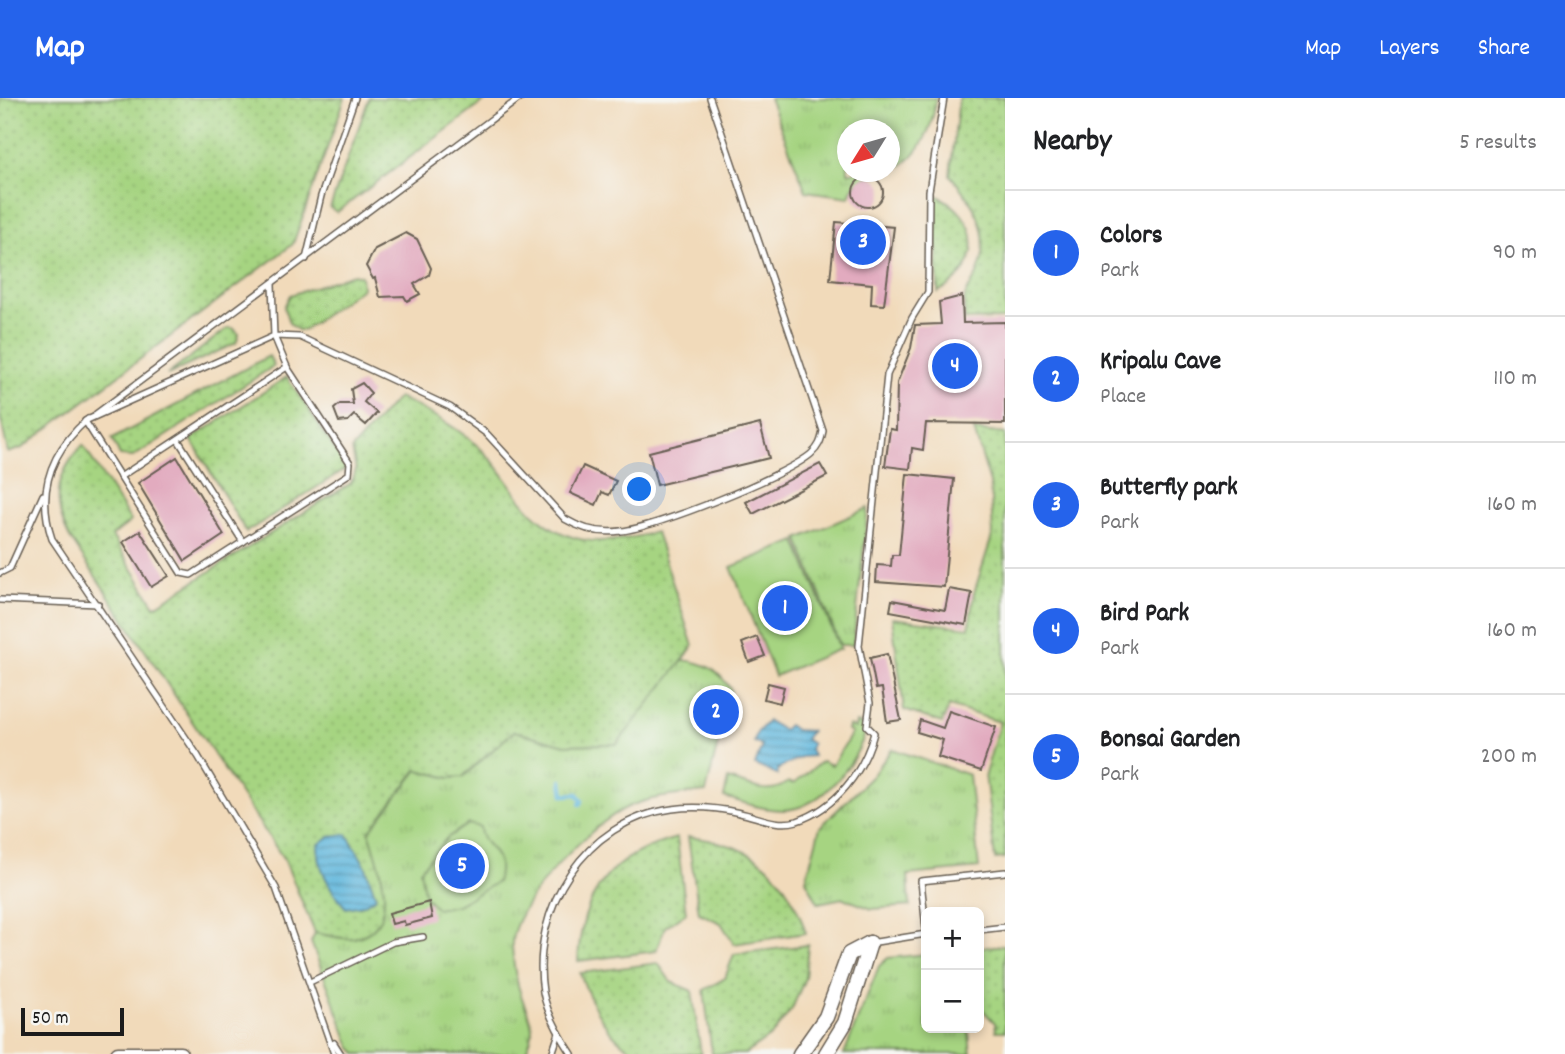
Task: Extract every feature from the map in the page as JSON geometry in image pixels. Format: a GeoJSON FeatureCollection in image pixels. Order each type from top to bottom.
{"type":"FeatureCollection","features":[{"type":"Feature","properties":{"kind":"street"},"geometry":{"type":"LineString","coordinates":[[800,1054],[827,1017],[849,954],[870,943]]}},
{"type":"Feature","properties":{"kind":"street"},"geometry":{"type":"LineString","coordinates":[[826,1054],[845,1023],[870,943]]}},
{"type":"Feature","properties":{"kind":"street"},"geometry":{"type":"LineString","coordinates":[[118,1054],[180,1054]]}},
{"type":"Feature","properties":{"kind":"lane"},"geometry":{"type":"LineString","coordinates":[[306,258],[321,196],[355,98]]}},
{"type":"Feature","properties":{"kind":"lane"},"geometry":{"type":"LineString","coordinates":[[0,573],[10,568],[46,489],[57,456],[85,421],[520,98]]}},
{"type":"Feature","properties":{"kind":"lane"},"geometry":{"type":"LineString","coordinates":[[85,421],[274,336],[300,337],[450,407],[487,434],[565,519],[581,528],[623,531],[655,523],[737,491],[805,459],[821,442],[820,419],[710,98]]}},
{"type":"Feature","properties":{"kind":"lane"},"geometry":{"type":"LineString","coordinates":[[572,1054],[559,1033],[543,994],[540,959],[545,923],[558,890],[578,861],[605,836],[635,819],[670,809],[705,807],[775,823],[794,822],[832,801],[862,765],[871,747],[874,733],[867,726],[870,703],[859,646],[887,374],[912,318],[928,292],[929,191],[944,98]]}},
{"type":"Feature","properties":{"kind":"lane"},"geometry":{"type":"LineString","coordinates":[[85,421],[181,572],[191,575],[349,474],[350,463],[286,367],[274,336],[272,284]]}},
{"type":"Feature","properties":{"kind":"lane"},"geometry":{"type":"LineString","coordinates":[[120,477],[286,367]]}},
{"type":"Feature","properties":{"kind":"lane"},"geometry":{"type":"LineString","coordinates":[[178,440],[243,542]]}},
{"type":"Feature","properties":{"kind":"lane"},"geometry":{"type":"LineString","coordinates":[[46,489],[44,514],[52,539],[198,756],[276,888],[332,1040],[341,1054]]}},
{"type":"Feature","properties":{"kind":"lane"},"geometry":{"type":"LineString","coordinates":[[0,600],[97,604]]}},
{"type":"Feature","properties":{"kind":"lane"},"geometry":{"type":"LineString","coordinates":[[924,907],[921,881],[1005,873]]}},
{"type":"Feature","properties":{"kind":"lane"},"geometry":{"type":"LineString","coordinates":[[984,929],[1005,927]]}},
{"type":"Feature","properties":{"kind":"lane"},"geometry":{"type":"LineString","coordinates":[[870,943],[921,933]]}},
{"type":"Feature","properties":{"kind":"lane"},"geometry":{"type":"LineString","coordinates":[[310,982],[393,942],[423,937]]}},
{"type":"Feature","properties":{"kind":"lane"},"geometry":{"type":"LineString","coordinates":[[552,1054],[559,1033]]}},
{"type":"Feature","properties":{"kind":"lane"},"geometry":{"type":"LineString","coordinates":[[332,1040],[334,1054]]}},
{"type":"Feature","properties":{"kind":"green space"},"geometry":{"type":"Polygon","coordinates":[[[0,98],[345,98],[293,244],[22,448],[8,453],[0,415],[0,98]]]}},
{"type":"Feature","properties":{"kind":"green space"},"geometry":{"type":"Polygon","coordinates":[[[369,98],[489,98],[337,212],[330,208],[369,98]]]}},
{"type":"Feature","properties":{"kind":"green space"},"geometry":{"type":"Polygon","coordinates":[[[769,98],[936,98],[932,121],[923,142],[900,166],[900,119],[837,119],[837,182],[858,182],[849,197],[806,191],[769,98]]]}},
{"type":"Feature","properties":{"kind":"green space"},"geometry":{"type":"Polygon","coordinates":[[[959,98],[1005,98],[1005,319],[965,320],[965,295],[979,269],[984,242],[973,207],[950,175],[959,98]]]}},
{"type":"Feature","properties":{"kind":"green space"},"geometry":{"type":"Polygon","coordinates":[[[936,195],[963,216],[973,243],[971,257],[964,270],[938,292],[936,195]]]}},
{"type":"Feature","properties":{"kind":"green space"},"geometry":{"type":"Polygon","coordinates":[[[353,274],[361,276],[362,288],[304,330],[299,331],[289,323],[284,307],[290,295],[353,274]]]}},
{"type":"Feature","properties":{"kind":"green space"},"geometry":{"type":"Polygon","coordinates":[[[228,328],[233,328],[239,334],[236,343],[167,375],[228,328]]]}},
{"type":"Feature","properties":{"kind":"green space"},"geometry":{"type":"Polygon","coordinates":[[[269,356],[274,366],[133,457],[120,456],[112,439],[269,356]]]}},
{"type":"Feature","properties":{"kind":"green space"},"geometry":{"type":"Polygon","coordinates":[[[287,377],[347,468],[246,532],[191,439],[287,377]]]}},
{"type":"Feature","properties":{"kind":"green space"},"geometry":{"type":"Polygon","coordinates":[[[398,397],[457,430],[478,446],[531,511],[560,532],[590,541],[605,541],[656,532],[693,646],[661,691],[617,744],[565,745],[514,731],[463,777],[449,778],[417,770],[369,832],[378,859],[384,892],[379,921],[369,932],[354,938],[340,938],[315,933],[285,861],[70,538],[60,512],[59,488],[67,466],[83,445],[131,521],[112,536],[155,606],[351,483],[356,470],[352,449],[398,397]]]}},
{"type":"Feature","properties":{"kind":"green space"},"geometry":{"type":"Polygon","coordinates":[[[974,430],[1005,434],[1005,858],[995,859],[985,774],[1000,722],[949,706],[942,723],[904,710],[892,618],[969,628],[974,593],[993,533],[990,483],[974,430]]]}},
{"type":"Feature","properties":{"kind":"green space"},"geometry":{"type":"Polygon","coordinates":[[[868,508],[853,645],[840,645],[798,539],[868,508]]]}},
{"type":"Feature","properties":{"kind":"green space"},"geometry":{"type":"Polygon","coordinates":[[[796,541],[840,649],[775,676],[731,567],[796,541]]]}},
{"type":"Feature","properties":{"kind":"green space"},"geometry":{"type":"Polygon","coordinates":[[[683,660],[711,668],[731,690],[706,792],[666,796],[628,807],[595,829],[575,847],[538,888],[515,929],[512,946],[516,979],[532,1029],[525,1054],[358,1054],[351,1047],[311,942],[315,933],[354,938],[369,932],[379,921],[384,892],[378,859],[369,832],[418,770],[449,778],[463,777],[514,731],[565,745],[617,744],[683,660]]]}},
{"type":"Feature","properties":{"kind":"green space"},"geometry":{"type":"Polygon","coordinates":[[[856,723],[867,726],[856,754],[837,781],[811,801],[797,808],[775,810],[724,797],[728,779],[759,788],[774,789],[788,782],[794,784],[822,761],[832,765],[852,733],[848,731],[849,726],[855,728],[856,723]]]}},
{"type":"Feature","properties":{"kind":"green space"},"geometry":{"type":"Polygon","coordinates":[[[892,749],[969,775],[979,868],[908,875],[910,906],[872,909],[843,898],[818,903],[806,880],[820,827],[872,776],[892,749]]]}},
{"type":"Feature","properties":{"kind":"green space"},"geometry":{"type":"Polygon","coordinates":[[[468,824],[480,827],[484,840],[496,855],[499,862],[497,882],[457,905],[437,909],[425,897],[420,870],[447,838],[468,824]]]}},
{"type":"Feature","properties":{"kind":"green space"},"geometry":{"type":"Polygon","coordinates":[[[688,837],[732,846],[765,864],[789,892],[806,933],[734,944],[721,923],[699,913],[688,837]]]}},
{"type":"Feature","properties":{"kind":"green space"},"geometry":{"type":"Polygon","coordinates":[[[677,838],[686,913],[665,927],[656,951],[578,961],[585,915],[604,880],[617,866],[634,855],[677,838]]]}},
{"type":"Feature","properties":{"kind":"green space"},"geometry":{"type":"Polygon","coordinates":[[[808,945],[805,978],[792,1009],[772,1035],[745,1054],[712,1054],[704,990],[725,978],[734,954],[808,945]]]}},
{"type":"Feature","properties":{"kind":"green space"},"geometry":{"type":"Polygon","coordinates":[[[1005,945],[1005,1031],[996,1031],[995,1023],[984,1011],[984,947],[1005,945]]]}},
{"type":"Feature","properties":{"kind":"green space"},"geometry":{"type":"Polygon","coordinates":[[[921,955],[921,1033],[969,1033],[971,1054],[844,1054],[879,966],[888,958],[921,955]]]}},
{"type":"Feature","properties":{"kind":"green space"},"geometry":{"type":"Polygon","coordinates":[[[658,963],[671,982],[692,991],[701,1054],[641,1053],[619,1041],[602,1020],[580,973],[658,963]]]}},
{"type":"Feature","properties":{"kind":"water"},"geometry":{"type":"Polygon","coordinates":[[[768,721],[783,730],[788,725],[795,730],[811,731],[805,739],[812,744],[810,749],[813,756],[801,757],[778,769],[777,775],[755,765],[762,746],[754,742],[757,733],[768,721]]]}},
{"type":"Feature","properties":{"kind":"water"},"geometry":{"type":"Polygon","coordinates":[[[347,834],[365,865],[376,897],[363,905],[346,908],[326,879],[318,845],[330,836],[347,834]]]}},
{"type":"Feature","properties":{"kind":"building"},"geometry":{"type":"Polygon","coordinates":[[[856,182],[880,182],[882,198],[874,206],[862,206],[854,198],[856,182]]]}},
{"type":"Feature","properties":{"kind":"building"},"geometry":{"type":"Polygon","coordinates":[[[836,222],[894,227],[884,305],[871,304],[872,284],[830,280],[836,222]]]}},
{"type":"Feature","properties":{"kind":"building"},"geometry":{"type":"Polygon","coordinates":[[[406,233],[417,239],[431,268],[429,275],[414,284],[420,294],[407,301],[404,296],[380,297],[375,278],[373,279],[366,266],[375,249],[406,233]]]}},
{"type":"Feature","properties":{"kind":"building"},"geometry":{"type":"Polygon","coordinates":[[[962,296],[963,323],[1005,322],[1005,424],[926,423],[923,450],[912,448],[910,469],[885,466],[890,429],[896,430],[897,383],[911,348],[915,325],[941,324],[939,302],[962,296]]]}},
{"type":"Feature","properties":{"kind":"building"},"geometry":{"type":"Polygon","coordinates":[[[362,383],[371,393],[364,402],[377,413],[366,425],[354,415],[348,421],[339,422],[334,409],[340,404],[353,404],[351,389],[362,383]]]}},
{"type":"Feature","properties":{"kind":"building"},"geometry":{"type":"Polygon","coordinates":[[[760,424],[769,458],[657,485],[649,452],[760,424]]]}},
{"type":"Feature","properties":{"kind":"building"},"geometry":{"type":"Polygon","coordinates":[[[177,457],[224,535],[185,561],[138,483],[177,457]]]}},
{"type":"Feature","properties":{"kind":"building"},"geometry":{"type":"Polygon","coordinates":[[[820,464],[827,476],[753,514],[746,502],[820,464]]]}},
{"type":"Feature","properties":{"kind":"building"},"geometry":{"type":"Polygon","coordinates":[[[583,466],[616,481],[609,495],[602,492],[596,505],[570,493],[583,466]]]}},
{"type":"Feature","properties":{"kind":"building"},"geometry":{"type":"Polygon","coordinates":[[[907,474],[954,479],[944,587],[876,582],[877,565],[891,566],[892,555],[899,555],[907,474]]]}},
{"type":"Feature","properties":{"kind":"building"},"geometry":{"type":"Polygon","coordinates":[[[140,531],[169,576],[151,587],[123,542],[140,531]]]}},
{"type":"Feature","properties":{"kind":"building"},"geometry":{"type":"Polygon","coordinates":[[[949,589],[972,593],[966,625],[890,611],[892,600],[945,610],[949,589]]]}},
{"type":"Feature","properties":{"kind":"building"},"geometry":{"type":"Polygon","coordinates":[[[757,637],[765,656],[749,662],[742,643],[757,637]]]}},
{"type":"Feature","properties":{"kind":"building"},"geometry":{"type":"Polygon","coordinates":[[[887,654],[901,720],[887,722],[882,688],[876,689],[870,658],[887,654]]]}},
{"type":"Feature","properties":{"kind":"building"},"geometry":{"type":"Polygon","coordinates":[[[768,683],[784,687],[780,703],[764,699],[768,683]]]}},
{"type":"Feature","properties":{"kind":"building"},"geometry":{"type":"Polygon","coordinates":[[[709,695],[730,701],[723,728],[702,723],[709,695]]]}},
{"type":"Feature","properties":{"kind":"building"},"geometry":{"type":"Polygon","coordinates":[[[949,711],[996,727],[981,771],[938,757],[943,740],[917,732],[920,720],[943,728],[949,711]]]}},
{"type":"Feature","properties":{"kind":"building"},"geometry":{"type":"Polygon","coordinates":[[[429,902],[432,918],[405,925],[404,921],[392,924],[389,913],[429,902]]]}},
{"type":"Feature","properties":{"kind":"waterway"},"geometry":{"type":"LineString","coordinates":[[562,781],[564,795],[578,794],[582,801],[580,804]]}},
{"type":"Feature","properties":{"kind":"place","name":"Butterfly park"},"geometry":{"type":"Point","coordinates":[863,242]}},
{"type":"Feature","properties":{"kind":"place","name":"Bird Park"},"geometry":{"type":"Point","coordinates":[955,366]}},
{"type":"Feature","properties":{"kind":"place","name":"Colors"},"geometry":{"type":"Point","coordinates":[785,608]}},
{"type":"Feature","properties":{"kind":"place","name":"Kripalu Cave"},"geometry":{"type":"Point","coordinates":[716,712]}},
{"type":"Feature","properties":{"kind":"place","name":"Bonsai Garden"},"geometry":{"type":"Point","coordinates":[462,866]}}]}
